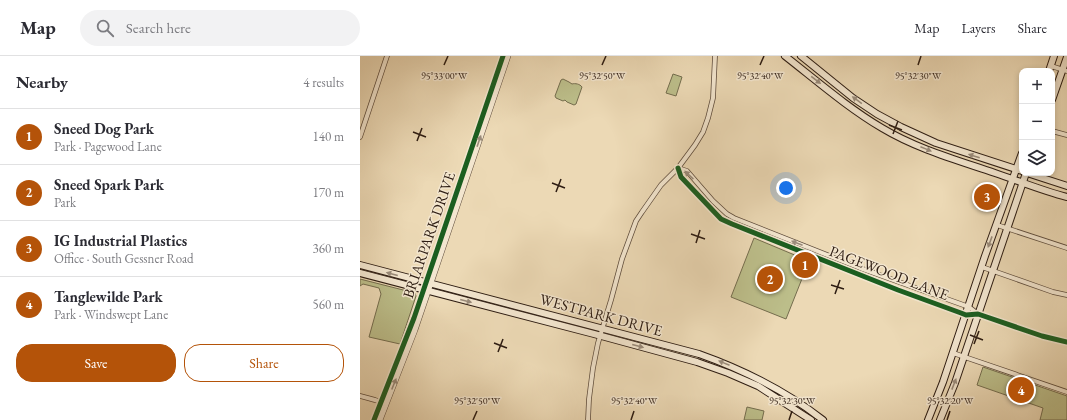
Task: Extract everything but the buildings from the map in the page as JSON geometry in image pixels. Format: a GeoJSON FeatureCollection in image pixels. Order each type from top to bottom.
{"type":"FeatureCollection","features":[{"type":"Feature","properties":{"kind":"main road"},"geometry":{"type":"LineString","coordinates":[[785,56],[850,107],[884,129],[910,142],[950,158],[1067,197]]}},
{"type":"Feature","properties":{"kind":"main road"},"geometry":{"type":"LineString","coordinates":[[801,56],[836,85],[863,105],[886,119],[936,144],[1019,170],[1013,179],[953,353],[928,420]]}},
{"type":"Feature","properties":{"kind":"main road"},"geometry":{"type":"LineString","coordinates":[[1050,68],[1054,56]]}},
{"type":"Feature","properties":{"kind":"main road"},"geometry":{"type":"LineString","coordinates":[[1055,93],[1065,71],[1067,57]]}},
{"type":"Feature","properties":{"kind":"main road"},"geometry":{"type":"LineString","coordinates":[[832,92],[836,85]]}},
{"type":"Feature","properties":{"kind":"main road"},"geometry":{"type":"LineString","coordinates":[[950,158],[956,151]]}},
{"type":"Feature","properties":{"kind":"main road"},"geometry":{"type":"LineString","coordinates":[[931,413],[940,419],[955,383],[1025,176]]}},
{"type":"Feature","properties":{"kind":"main road"},"geometry":{"type":"LineString","coordinates":[[1035,176],[1067,186]]}},
{"type":"Feature","properties":{"kind":"main road","name":"WESTPARK DRIVE"},"geometry":{"type":"LineString","coordinates":[[362,266],[546,314],[698,362],[758,386],[809,419]]}},
{"type":"Feature","properties":{"kind":"main road"},"geometry":{"type":"LineString","coordinates":[[361,274],[362,266]]}},
{"type":"Feature","properties":{"kind":"main road","name":"WESTPARK DRIVE"},"geometry":{"type":"LineString","coordinates":[[361,274],[544,321],[699,354],[739,369],[760,379],[793,398],[823,420]]}},
{"type":"Feature","properties":{"kind":"main road"},"geometry":{"type":"LineString","coordinates":[[544,321],[546,314]]}},
{"type":"Feature","properties":{"kind":"main road"},"geometry":{"type":"LineString","coordinates":[[809,419],[811,411]]}},
{"type":"Feature","properties":{"kind":"street"},"geometry":{"type":"LineString","coordinates":[[360,137],[387,56]]}},
{"type":"Feature","properties":{"kind":"street","name":"BRIARPARK DRIVE"},"geometry":{"type":"LineString","coordinates":[[428,283],[503,56]]}},
{"type":"Feature","properties":{"kind":"street","name":"BRIARPARK DRIVE"},"geometry":{"type":"LineString","coordinates":[[374,420],[383,403],[405,350],[508,56]]}},
{"type":"Feature","properties":{"kind":"street"},"geometry":{"type":"LineString","coordinates":[[588,420],[593,368],[601,332],[621,261],[636,221],[661,185],[678,168],[703,132],[713,98],[715,56]]}},
{"type":"Feature","properties":{"kind":"street"},"geometry":{"type":"LineString","coordinates":[[1055,69],[1065,71]]}},
{"type":"Feature","properties":{"kind":"street"},"geometry":{"type":"LineString","coordinates":[[1055,132],[1067,135]]}},
{"type":"Feature","properties":{"kind":"street","name":"PAGEWOOD LANE"},"geometry":{"type":"LineString","coordinates":[[678,168],[687,171],[713,201],[727,214],[734,218],[860,268],[969,307],[978,314],[1042,336],[1067,342]]}},
{"type":"Feature","properties":{"kind":"street","name":"PAGEWOOD LANE"},"geometry":{"type":"LineString","coordinates":[[678,168],[680,177],[721,219],[879,283],[966,315],[978,314]]}},
{"type":"Feature","properties":{"kind":"street"},"geometry":{"type":"LineString","coordinates":[[997,225],[1067,248]]}},
{"type":"Feature","properties":{"kind":"street"},"geometry":{"type":"LineString","coordinates":[[982,267],[1053,292],[1067,295]]}},
{"type":"Feature","properties":{"kind":"street"},"geometry":{"type":"LineString","coordinates":[[953,353],[1067,392]]}},
{"type":"Feature","properties":{"kind":"street"},"geometry":{"type":"LineString","coordinates":[[360,396],[383,403]]}},
{"type":"Feature","properties":{"kind":"street","name":"BRIARPARK DRIVE"},"geometry":{"type":"LineString","coordinates":[[380,420],[383,403]]}},
{"type":"Feature","properties":{"kind":"green space"},"geometry":{"type":"Polygon","coordinates":[[[673,74],[682,77],[676,96],[666,93],[673,74]]]}},
{"type":"Feature","properties":{"kind":"green space"},"geometry":{"type":"Polygon","coordinates":[[[563,79],[582,87],[576,104],[574,105],[565,100],[563,101],[556,98],[555,96],[561,80],[563,79]]]}},
{"type":"Feature","properties":{"kind":"green space"},"geometry":{"type":"Polygon","coordinates":[[[754,238],[809,261],[786,319],[731,297],[754,238]]]}},
{"type":"Feature","properties":{"kind":"green space"},"geometry":{"type":"Polygon","coordinates":[[[360,279],[415,293],[416,296],[400,344],[369,337],[381,294],[379,288],[363,284],[360,286],[360,279]]]}},
{"type":"Feature","properties":{"kind":"green space"},"geometry":{"type":"Polygon","coordinates":[[[983,367],[1067,396],[1067,420],[1040,420],[1043,408],[977,385],[983,367]]]}},
{"type":"Feature","properties":{"kind":"green space"},"geometry":{"type":"Polygon","coordinates":[[[747,407],[764,411],[762,420],[744,420],[747,407]]]}},
{"type":"Feature","properties":{"kind":"cycle path"},"geometry":{"type":"LineString","coordinates":[[374,420],[414,318],[503,56]]}},
{"type":"Feature","properties":{"kind":"cycle path"},"geometry":{"type":"LineString","coordinates":[[678,168],[681,177],[721,219],[732,224],[898,290],[966,315],[978,314],[1042,336],[1067,342]]}},
{"type":"Feature","properties":{"kind":"place","name":"IG Industrial Plastics"},"geometry":{"type":"Point","coordinates":[987,197]}},
{"type":"Feature","properties":{"kind":"place","name":"Sneed Dog Park"},"geometry":{"type":"Point","coordinates":[805,265]}},
{"type":"Feature","properties":{"kind":"place","name":"Sneed Spark Park"},"geometry":{"type":"Point","coordinates":[770,279]}},
{"type":"Feature","properties":{"kind":"place","name":"Tanglewilde Park"},"geometry":{"type":"Point","coordinates":[1021,390]}}]}
